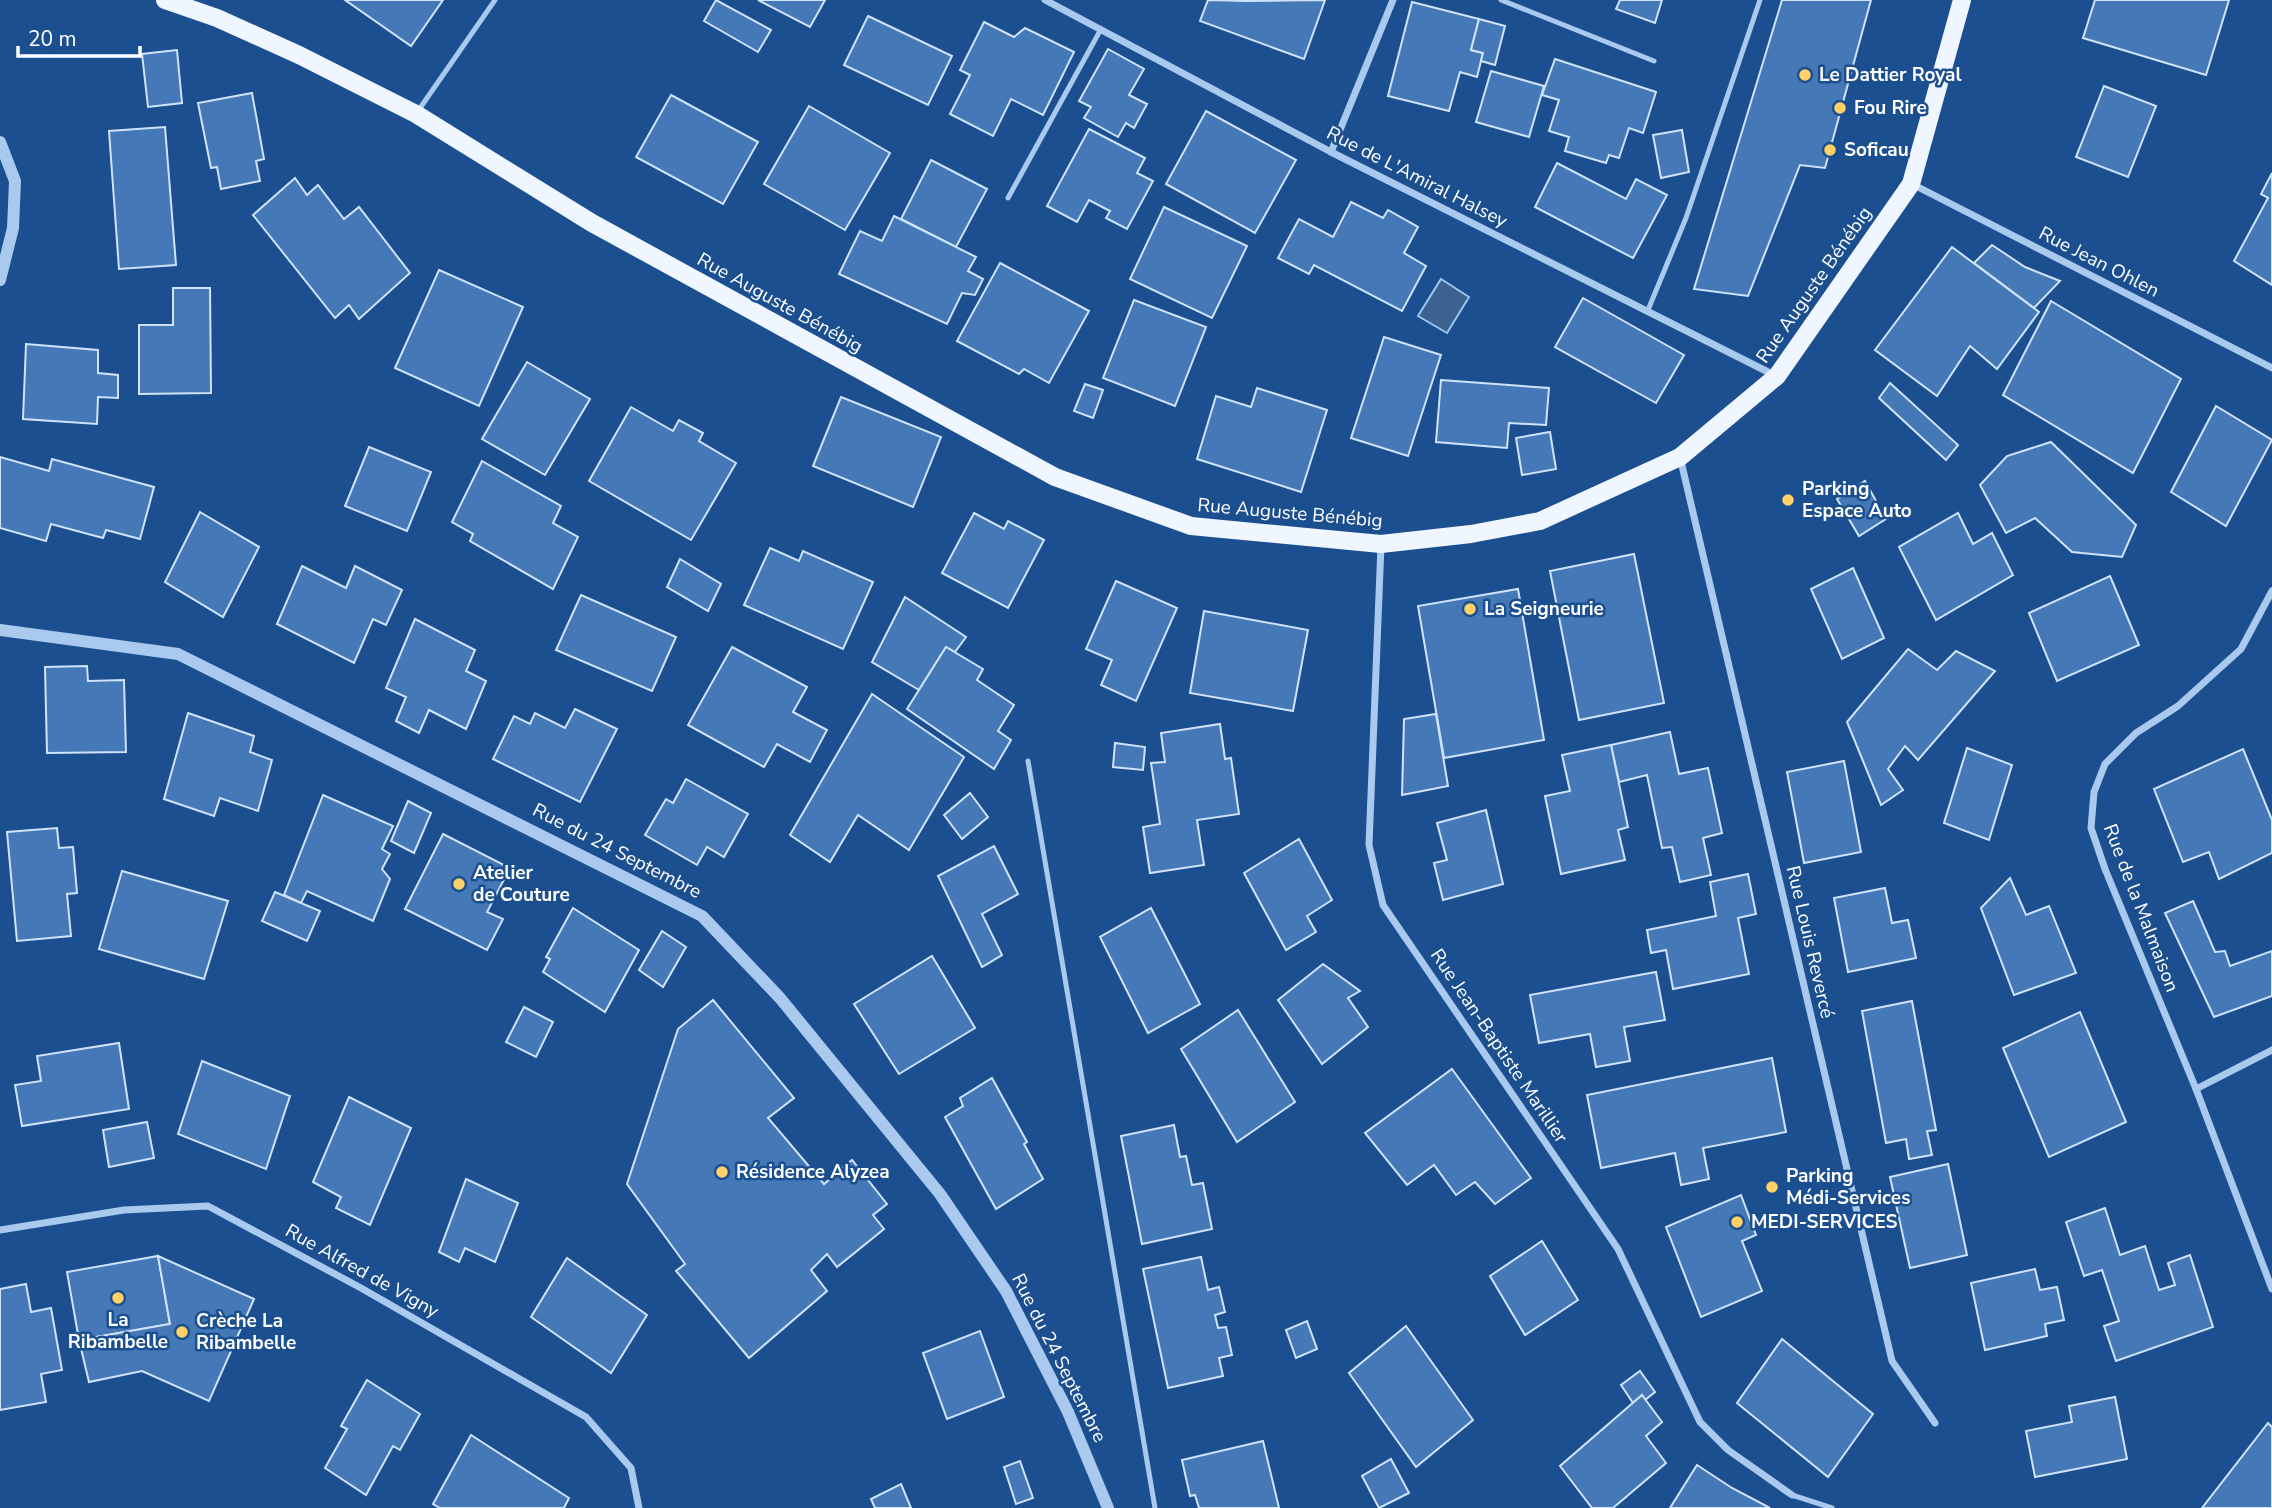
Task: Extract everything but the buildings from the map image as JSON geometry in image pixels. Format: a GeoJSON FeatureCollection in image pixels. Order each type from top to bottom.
{"type":"FeatureCollection","features":[{"type":"Feature","properties":{"kind":"main road","name":"Rue Auguste Bénébig"},"geometry":{"type":"LineString","coordinates":[[165,0],[240,28],[416,114],[592,223],[1055,477],[1191,526],[1381,544],[1471,534],[1540,521],[1680,457],[1777,376],[1911,184],[1962,0]]}},
{"type":"Feature","properties":{"kind":"street","name":"Rue de L'Amiral Halsey"},"geometry":{"type":"LineString","coordinates":[[1045,0],[1331,152],[1777,376]]}},
{"type":"Feature","properties":{"kind":"street"},"geometry":{"type":"LineString","coordinates":[[1331,152],[1393,0]]}},
{"type":"Feature","properties":{"kind":"street"},"geometry":{"type":"LineString","coordinates":[[0,142],[15,181],[13,228],[0,280]]}},
{"type":"Feature","properties":{"kind":"street","name":"Rue Jean Ohlen"},"geometry":{"type":"LineString","coordinates":[[1911,184],[2272,368]]}},
{"type":"Feature","properties":{"kind":"street","name":"Rue Louis Revercé"},"geometry":{"type":"LineString","coordinates":[[1680,457],[1892,1361],[1935,1423]]}},
{"type":"Feature","properties":{"kind":"street","name":"Rue Jean-Baptiste Marillier"},"geometry":{"type":"LineString","coordinates":[[1381,544],[1369,845],[1383,905],[1618,1249],[1700,1422],[1728,1450],[1792,1495]]}},
{"type":"Feature","properties":{"kind":"street","name":"Rue de la Malmaison"},"geometry":{"type":"LineString","coordinates":[[2272,591],[2241,649],[2178,706],[2136,733],[2105,764],[2094,792],[2091,828],[2196,1089],[2272,1289]]}},
{"type":"Feature","properties":{"kind":"street","name":"Rue du 24 Septembre"},"geometry":{"type":"LineString","coordinates":[[0,630],[178,654],[702,916],[780,998],[940,1194],[1006,1291],[1068,1412],[1108,1508]]}},
{"type":"Feature","properties":{"kind":"street"},"geometry":{"type":"LineString","coordinates":[[2196,1089],[2272,1050]]}},
{"type":"Feature","properties":{"kind":"street","name":"Rue Alfred de Vigny"},"geometry":{"type":"LineString","coordinates":[[0,1230],[124,1210],[208,1206],[410,1315],[586,1417],[631,1468],[639,1508]]}},
{"type":"Feature","properties":{"kind":"lane"},"geometry":{"type":"LineString","coordinates":[[416,114],[495,0]]}},
{"type":"Feature","properties":{"kind":"lane"},"geometry":{"type":"LineString","coordinates":[[1501,0],[1654,61]]}},
{"type":"Feature","properties":{"kind":"lane"},"geometry":{"type":"LineString","coordinates":[[1648,310],[1686,219],[1760,0]]}},
{"type":"Feature","properties":{"kind":"lane"},"geometry":{"type":"LineString","coordinates":[[1008,198],[1101,29]]}},
{"type":"Feature","properties":{"kind":"lane"},"geometry":{"type":"LineString","coordinates":[[1028,761],[1155,1508]]}},
{"type":"Feature","properties":{"kind":"lane"},"geometry":{"type":"LineString","coordinates":[[1792,1495],[1832,1508]]}},
{"type":"Feature","properties":{"kind":"water"},"geometry":{"type":"Polygon","coordinates":[[[1441,279],[1469,297],[1447,333],[1418,316],[1441,279]]]}},
{"type":"Feature","properties":{"kind":"place","name":"Le Dattier Royal"},"geometry":{"type":"Point","coordinates":[1805,75]}},
{"type":"Feature","properties":{"kind":"place","name":"Fou Rire"},"geometry":{"type":"Point","coordinates":[1840,108]}},
{"type":"Feature","properties":{"kind":"place","name":"Soficau"},"geometry":{"type":"Point","coordinates":[1830,150]}},
{"type":"Feature","properties":{"kind":"place","name":"Parking Espace Auto"},"geometry":{"type":"Point","coordinates":[1788,500]}},
{"type":"Feature","properties":{"kind":"place","name":"La Seigneurie"},"geometry":{"type":"Point","coordinates":[1470,609]}},
{"type":"Feature","properties":{"kind":"place","name":"Atelier de Couture"},"geometry":{"type":"Point","coordinates":[459,884]}},
{"type":"Feature","properties":{"kind":"place","name":"Résidence Alyzea"},"geometry":{"type":"Point","coordinates":[722,1172]}},
{"type":"Feature","properties":{"kind":"place","name":"Parking Médi-Services"},"geometry":{"type":"Point","coordinates":[1772,1187]}},
{"type":"Feature","properties":{"kind":"place","name":"MEDI-SERVICES"},"geometry":{"type":"Point","coordinates":[1737,1222]}},
{"type":"Feature","properties":{"kind":"place","name":"La Ribambelle"},"geometry":{"type":"Point","coordinates":[118,1298]}},
{"type":"Feature","properties":{"kind":"place","name":"Crèche La Ribambelle"},"geometry":{"type":"Point","coordinates":[182,1332]}}]}
